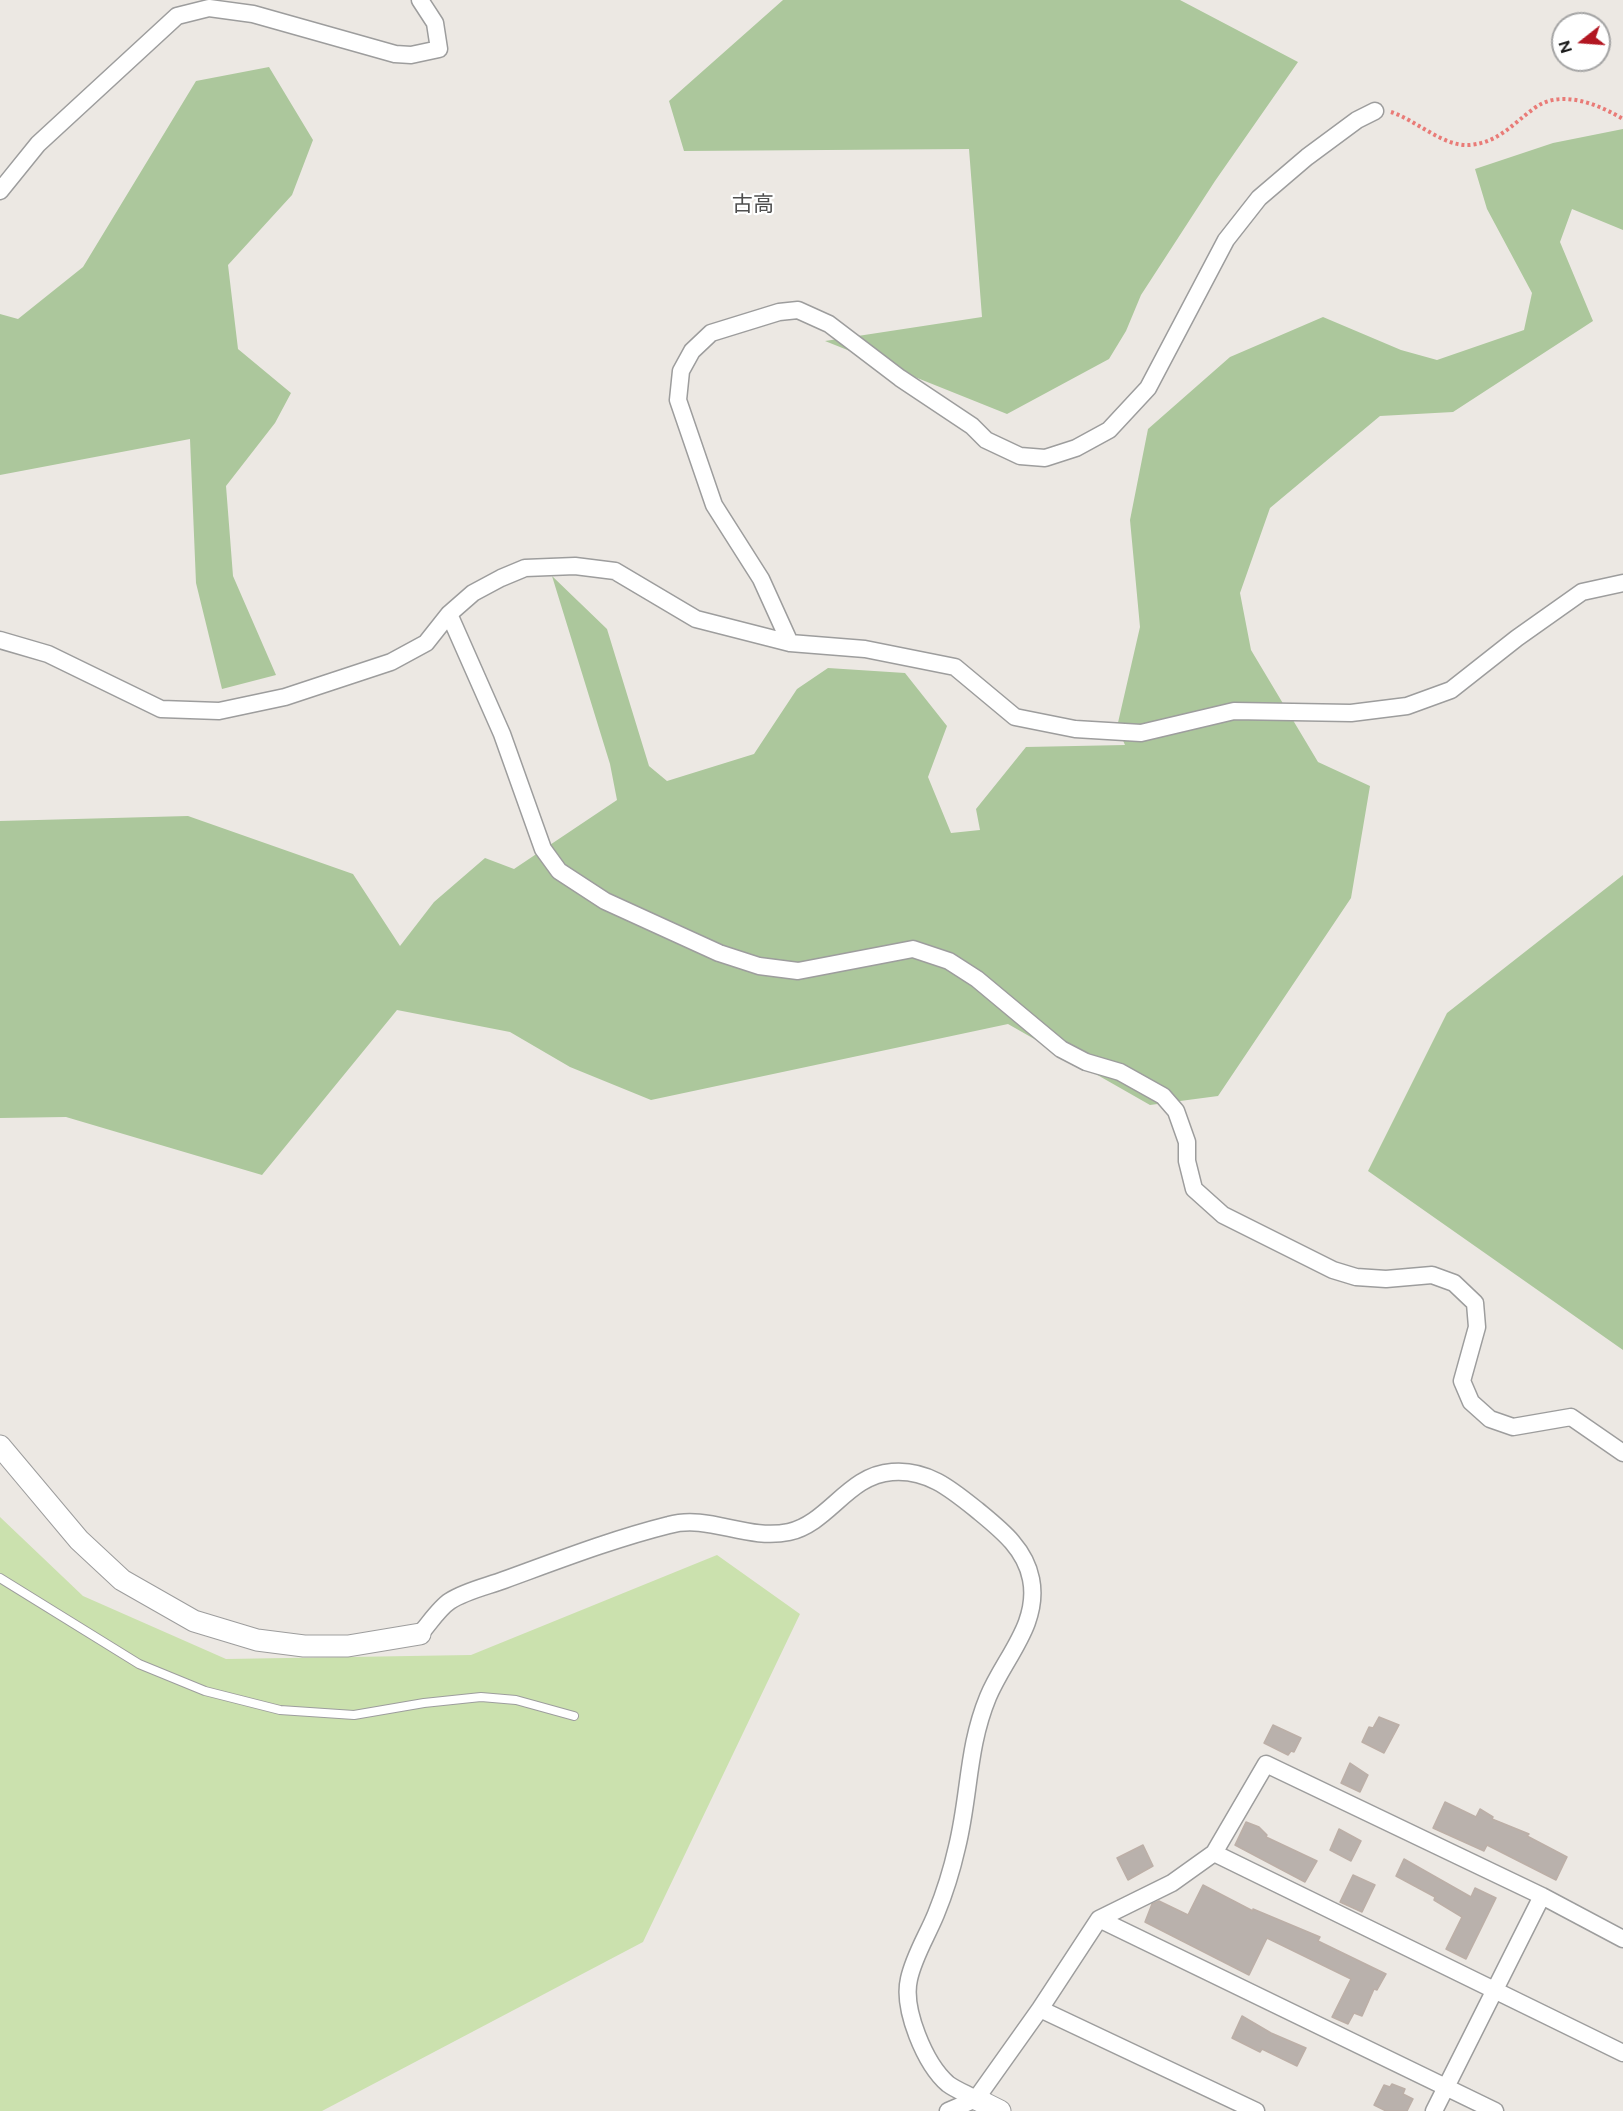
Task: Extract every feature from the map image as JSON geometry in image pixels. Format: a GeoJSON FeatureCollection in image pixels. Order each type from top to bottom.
{"type":"FeatureCollection","features":[{"type":"Feature","properties":{"kind":"street"},"geometry":{"type":"LineString","coordinates":[[0,191],[38,144],[177,16],[210,8],[253,14],[395,54],[411,55],[439,49],[435,23],[420,0]]}},
{"type":"Feature","properties":{"kind":"street"},"geometry":{"type":"LineString","coordinates":[[790,644],[761,579],[714,505],[678,400],[681,371],[692,351],[711,333],[779,312],[798,310],[829,324],[994,444],[1020,456],[1045,458],[1076,448],[1109,430],[1148,388],[1226,240],[1259,198],[1307,157],[1357,120],[1375,111]]}},
{"type":"Feature","properties":{"kind":"street"},"geometry":{"type":"LineString","coordinates":[[0,640],[48,654],[161,709],[219,711],[285,698],[392,662],[426,643],[449,614],[473,593],[509,574],[525,568],[574,566],[615,571],[696,620],[790,644],[865,650],[955,667],[1015,717],[1075,729],[1141,734],[1234,711],[1351,713],[1407,706],[1451,690],[1517,638],[1582,592],[1623,584]]}},
{"type":"Feature","properties":{"kind":"street"},"geometry":{"type":"LineString","coordinates":[[449,614],[502,734],[543,849],[559,871],[605,901],[719,953],[759,966],[798,971],[913,949],[949,961],[977,979],[1061,1049],[1086,1062],[1120,1072],[1163,1096],[1176,1111],[1187,1142],[1187,1161],[1194,1189],[1223,1215],[1334,1270],[1356,1277],[1386,1279],[1432,1275],[1454,1283],[1475,1303],[1477,1327],[1462,1381],[1471,1402],[1490,1419],[1513,1427],[1571,1417],[1623,1453]]}},
{"type":"Feature","properties":{"kind":"street"},"geometry":{"type":"LineString","coordinates":[[0,1446],[79,1540],[122,1580],[194,1621],[257,1640],[304,1646],[348,1646],[420,1634],[450,1600],[600,1545],[671,1524],[703,1522],[743,1532],[774,1534],[792,1531],[809,1523],[863,1480],[880,1473],[915,1473],[932,1478],[949,1487],[1005,1533],[1027,1564],[1032,1581],[1031,1610],[1019,1641],[990,1693],[978,1722],[971,1750],[958,1845],[936,1915],[917,1954],[908,1983],[912,2015],[922,2049],[947,2083],[1000,2111]]}},
{"type":"Feature","properties":{"kind":"street"},"geometry":{"type":"LineString","coordinates":[[948,2111],[976,2099],[1040,2009],[1099,1919],[1173,1883],[1214,1853],[1266,1764],[1542,1896],[1623,1939]]}},
{"type":"Feature","properties":{"kind":"street"},"geometry":{"type":"LineString","coordinates":[[1214,1853],[1623,2053]]}},
{"type":"Feature","properties":{"kind":"street"},"geometry":{"type":"LineString","coordinates":[[1434,2111],[1542,1896]]}},
{"type":"Feature","properties":{"kind":"street"},"geometry":{"type":"LineString","coordinates":[[1099,1919],[1495,2111]]}},
{"type":"Feature","properties":{"kind":"street"},"geometry":{"type":"LineString","coordinates":[[1040,2009],[1256,2111]]}},
{"type":"Feature","properties":{"kind":"lane"},"geometry":{"type":"LineString","coordinates":[[0,1578],[139,1664],[205,1691],[280,1710],[354,1715],[424,1703],[481,1697],[516,1700],[574,1716]]}},
{"type":"Feature","properties":{"kind":"path"},"geometry":{"type":"LineString","coordinates":[[1375,111],[1392,112],[1450,142],[1469,145],[1495,140],[1538,106],[1558,99],[1584,101],[1623,119]]}},
{"type":"Feature","properties":{"kind":"green space"},"geometry":{"type":"Polygon","coordinates":[[[783,0],[1180,0],[1298,62],[1215,181],[1141,295],[1126,331],[1109,359],[1007,414],[825,341],[982,317],[969,149],[684,151],[669,101],[783,0]]]}},
{"type":"Feature","properties":{"kind":"green space"},"geometry":{"type":"Polygon","coordinates":[[[269,67],[313,140],[292,195],[228,265],[238,349],[291,393],[275,423],[226,486],[233,576],[276,675],[222,689],[196,583],[190,439],[0,475],[0,314],[18,319],[83,267],[196,81],[269,67]]]}},
{"type":"Feature","properties":{"kind":"green space"},"geometry":{"type":"Polygon","coordinates":[[[1623,129],[1623,230],[1572,209],[1560,242],[1593,321],[1453,412],[1380,416],[1270,508],[1240,593],[1251,650],[1318,762],[1370,786],[1351,898],[1218,1096],[1150,1105],[1008,1024],[651,1100],[570,1067],[510,1032],[397,1010],[262,1175],[66,1117],[0,1118],[0,821],[188,816],[353,874],[400,946],[434,902],[485,858],[514,869],[617,800],[610,764],[552,576],[607,629],[649,766],[667,781],[754,754],[797,689],[828,668],[905,673],[947,726],[928,777],[951,833],[980,830],[976,809],[1026,747],[1125,745],[1117,727],[1140,627],[1130,520],[1148,429],[1230,357],[1323,317],[1401,350],[1437,360],[1524,330],[1532,293],[1487,209],[1475,169],[1553,143],[1623,129]]]}},
{"type":"Feature","properties":{"kind":"green space"},"geometry":{"type":"Polygon","coordinates":[[[1623,875],[1623,1350],[1368,1171],[1447,1013],[1623,875]]]}},
{"type":"Feature","properties":{"kind":"green space"},"geometry":{"type":"Polygon","coordinates":[[[0,1517],[83,1596],[226,1659],[471,1655],[717,1555],[800,1614],[643,1942],[322,2111],[0,2111],[0,1517]]]}},
{"type":"Feature","properties":{"kind":"building"},"geometry":{"type":"Polygon","coordinates":[[[1379,1717],[1399,1725],[1384,1753],[1362,1742],[1369,1727],[1373,1728],[1379,1717]]]}},
{"type":"Feature","properties":{"kind":"building"},"geometry":{"type":"Polygon","coordinates":[[[1273,1725],[1301,1738],[1294,1752],[1291,1751],[1288,1755],[1264,1743],[1273,1725]]]}},
{"type":"Feature","properties":{"kind":"building"},"geometry":{"type":"Polygon","coordinates":[[[1350,1763],[1368,1775],[1360,1792],[1341,1783],[1350,1763]]]}},
{"type":"Feature","properties":{"kind":"building"},"geometry":{"type":"Polygon","coordinates":[[[1445,1802],[1476,1817],[1480,1809],[1493,1817],[1492,1819],[1529,1834],[1527,1836],[1567,1857],[1556,1880],[1487,1845],[1484,1851],[1433,1828],[1445,1802]]]}},
{"type":"Feature","properties":{"kind":"building"},"geometry":{"type":"Polygon","coordinates":[[[1246,1822],[1259,1827],[1267,1835],[1266,1837],[1317,1861],[1305,1882],[1235,1845],[1246,1822]]]}},
{"type":"Feature","properties":{"kind":"building"},"geometry":{"type":"Polygon","coordinates":[[[1339,1829],[1361,1841],[1351,1861],[1330,1850],[1339,1829]]]}},
{"type":"Feature","properties":{"kind":"building"},"geometry":{"type":"Polygon","coordinates":[[[1143,1845],[1153,1866],[1128,1880],[1117,1858],[1143,1845]]]}},
{"type":"Feature","properties":{"kind":"building"},"geometry":{"type":"Polygon","coordinates":[[[1404,1859],[1471,1897],[1475,1888],[1496,1898],[1466,1959],[1446,1949],[1462,1917],[1434,1900],[1435,1897],[1396,1876],[1404,1859]]]}},
{"type":"Feature","properties":{"kind":"building"},"geometry":{"type":"Polygon","coordinates":[[[1353,1875],[1375,1885],[1362,1912],[1340,1902],[1353,1875]]]}},
{"type":"Feature","properties":{"kind":"building"},"geometry":{"type":"Polygon","coordinates":[[[1203,1885],[1253,1911],[1253,1909],[1320,1937],[1318,1941],[1386,1974],[1377,1990],[1374,1989],[1362,2016],[1354,2013],[1348,2024],[1332,2017],[1351,1979],[1267,1938],[1249,1975],[1145,1922],[1152,1904],[1159,1901],[1188,1915],[1203,1885]]]}},
{"type":"Feature","properties":{"kind":"building"},"geometry":{"type":"Polygon","coordinates":[[[1242,2016],[1271,2033],[1306,2048],[1297,2066],[1232,2038],[1242,2016]]]}},
{"type":"Feature","properties":{"kind":"building"},"geometry":{"type":"Polygon","coordinates":[[[1392,2084],[1405,2089],[1403,2094],[1413,2099],[1407,2111],[1386,2111],[1374,2105],[1384,2085],[1390,2087],[1392,2084]]]}},
{"type":"Feature","properties":{"kind":"district","name":"古高"},"geometry":{"type":"Point","coordinates":[753,205]}}]}
